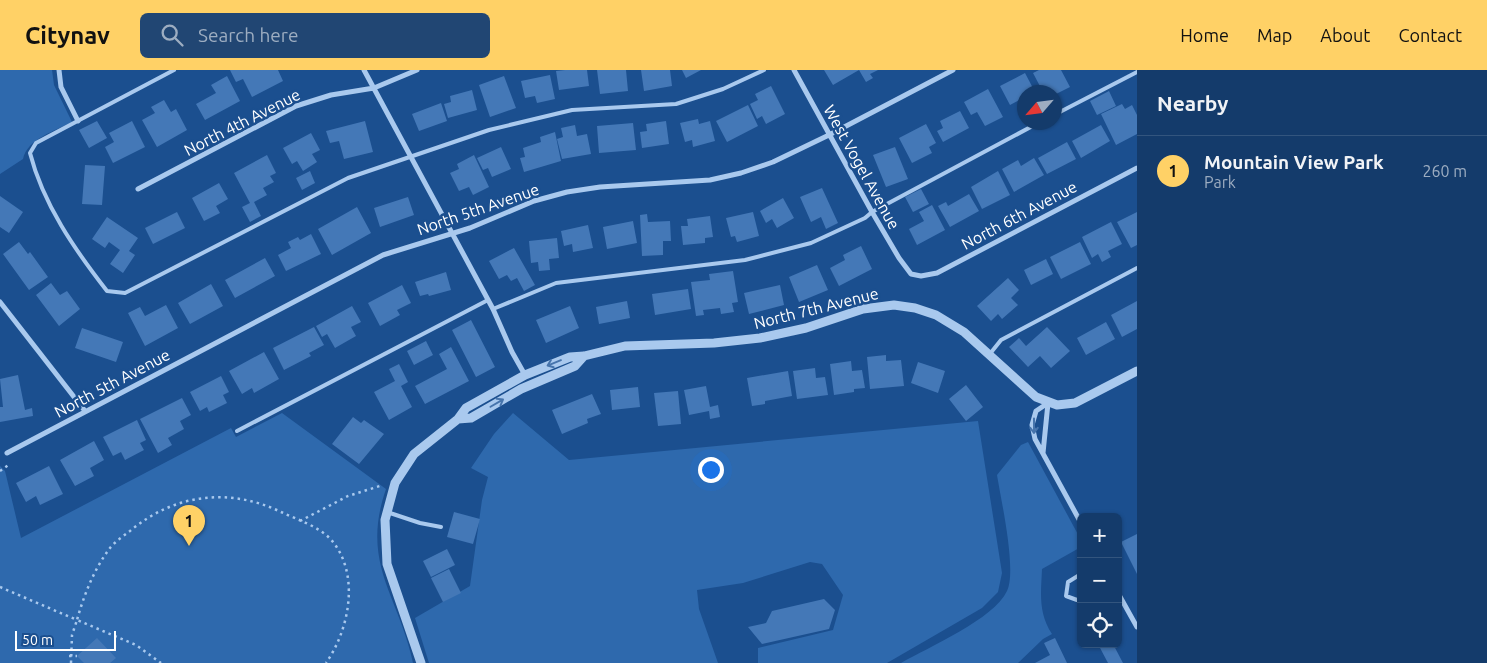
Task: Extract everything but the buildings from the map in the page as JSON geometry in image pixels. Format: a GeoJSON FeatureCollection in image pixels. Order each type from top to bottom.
{"type":"FeatureCollection","features":[{"type":"Feature","properties":{"kind":"street"},"geometry":{"type":"LineString","coordinates":[[59,70],[62,91],[78,121]]}},
{"type":"Feature","properties":{"kind":"street"},"geometry":{"type":"LineString","coordinates":[[364,70],[493,309],[525,375],[534,383]]}},
{"type":"Feature","properties":{"kind":"street","name":"North 4th Avenue"},"geometry":{"type":"LineString","coordinates":[[138,189],[296,106],[331,95],[374,88],[417,70]]}},
{"type":"Feature","properties":{"kind":"street","name":"West Vogel Avenue"},"geometry":{"type":"LineString","coordinates":[[794,70],[872,212],[899,258],[911,274]]}},
{"type":"Feature","properties":{"kind":"street","name":"North 5th Avenue"},"geometry":{"type":"LineString","coordinates":[[7,453],[383,255],[452,232],[470,228],[534,201],[567,192],[600,187],[710,180],[773,162],[953,70]]}},
{"type":"Feature","properties":{"kind":"street","name":"North 6th Avenue"},"geometry":{"type":"LineString","coordinates":[[911,274],[921,276],[936,273],[1137,168]]}},
{"type":"Feature","properties":{"kind":"street"},"geometry":{"type":"LineString","coordinates":[[0,302],[85,411]]}},
{"type":"Feature","properties":{"kind":"street","name":"North 7th Avenue"},"geometry":{"type":"LineString","coordinates":[[387,512],[396,483],[414,454],[458,419],[466,408],[525,375],[570,357],[584,356],[625,346],[714,343],[760,338],[806,328],[863,309],[894,305],[915,308],[936,315],[964,332],[1036,397],[1048,403]]}},
{"type":"Feature","properties":{"kind":"street"},"geometry":{"type":"LineString","coordinates":[[458,419],[471,418],[534,383],[575,366],[584,356]]}},
{"type":"Feature","properties":{"kind":"street"},"geometry":{"type":"LineString","coordinates":[[1077,516],[1035,439],[1032,424],[1036,411],[1048,403],[1067,406],[1075,403],[1137,371]]}},
{"type":"Feature","properties":{"kind":"street"},"geometry":{"type":"LineString","coordinates":[[1043,453],[1048,403]]}},
{"type":"Feature","properties":{"kind":"street"},"geometry":{"type":"LineString","coordinates":[[387,512],[384,538],[387,564],[421,663]]}},
{"type":"Feature","properties":{"kind":"street"},"geometry":{"type":"LineString","coordinates":[[1122,600],[1137,628]]}},
{"type":"Feature","properties":{"kind":"lane"},"geometry":{"type":"LineString","coordinates":[[174,70],[36,143],[30,153],[34,172],[49,205],[89,268],[107,291],[125,293],[348,178],[489,130],[572,110],[676,104],[723,89],[764,70]]}},
{"type":"Feature","properties":{"kind":"lane"},"geometry":{"type":"LineString","coordinates":[[1062,111],[1137,72]]}},
{"type":"Feature","properties":{"kind":"lane"},"geometry":{"type":"LineString","coordinates":[[493,309],[556,283],[745,260],[811,243],[865,218],[872,212],[1025,130]]}},
{"type":"Feature","properties":{"kind":"lane"},"geometry":{"type":"LineString","coordinates":[[989,355],[1001,340],[1137,268]]}},
{"type":"Feature","properties":{"kind":"lane"},"geometry":{"type":"LineString","coordinates":[[237,431],[488,300]]}},
{"type":"Feature","properties":{"kind":"lane"},"geometry":{"type":"LineString","coordinates":[[387,512],[420,523],[441,527]]}},
{"type":"Feature","properties":{"kind":"lane"},"geometry":{"type":"LineString","coordinates":[[1077,576],[1068,582],[1066,596],[1077,600]]}},
{"type":"Feature","properties":{"kind":"path"},"geometry":{"type":"LineString","coordinates":[[0,470],[10,464]]}},
{"type":"Feature","properties":{"kind":"path"},"geometry":{"type":"LineString","coordinates":[[300,521],[348,496],[383,484],[396,483]]}},
{"type":"Feature","properties":{"kind":"path"},"geometry":{"type":"LineString","coordinates":[[71,663],[69,656],[76,620],[90,582],[111,546],[147,517],[169,505],[196,498],[249,500],[271,507],[320,530],[333,542],[341,556],[347,581],[348,605],[343,631],[326,663]]}},
{"type":"Feature","properties":{"kind":"path"},"geometry":{"type":"LineString","coordinates":[[0,587],[136,645],[161,663]]}},
{"type":"Feature","properties":{"kind":"path"},"geometry":{"type":"LineString","coordinates":[[69,656],[77,656]]}},
{"type":"Feature","properties":{"kind":"shaded area"},"geometry":{"type":"Polygon","coordinates":[[[0,70],[52,70],[54,85],[72,122],[36,141],[30,146],[23,159],[0,174],[0,70]]]}},
{"type":"Feature","properties":{"kind":"shaded area"},"geometry":{"type":"Polygon","coordinates":[[[282,413],[386,489],[379,515],[377,538],[379,559],[384,579],[407,639],[413,663],[0,663],[0,466],[5,471],[21,538],[231,428],[236,437],[282,413]]]}},
{"type":"Feature","properties":{"kind":"shaded area"},"geometry":{"type":"Polygon","coordinates":[[[513,413],[569,460],[978,421],[1002,573],[998,592],[982,608],[887,663],[758,663],[758,648],[833,630],[843,595],[822,564],[810,562],[743,583],[697,590],[699,609],[718,663],[429,663],[415,618],[470,586],[482,500],[488,477],[471,468],[494,434],[513,413]]]}},
{"type":"Feature","properties":{"kind":"shaded area"},"geometry":{"type":"Polygon","coordinates":[[[1028,442],[1077,533],[1077,549],[1042,569],[1042,610],[1052,634],[1043,639],[1018,663],[901,663],[975,622],[989,612],[1007,591],[1010,581],[1009,552],[997,475],[1021,445],[1028,442]]]}},
{"type":"Feature","properties":{"kind":"place","name":"Mountain View Park"},"geometry":{"type":"Point","coordinates":[189,546]}}]}
